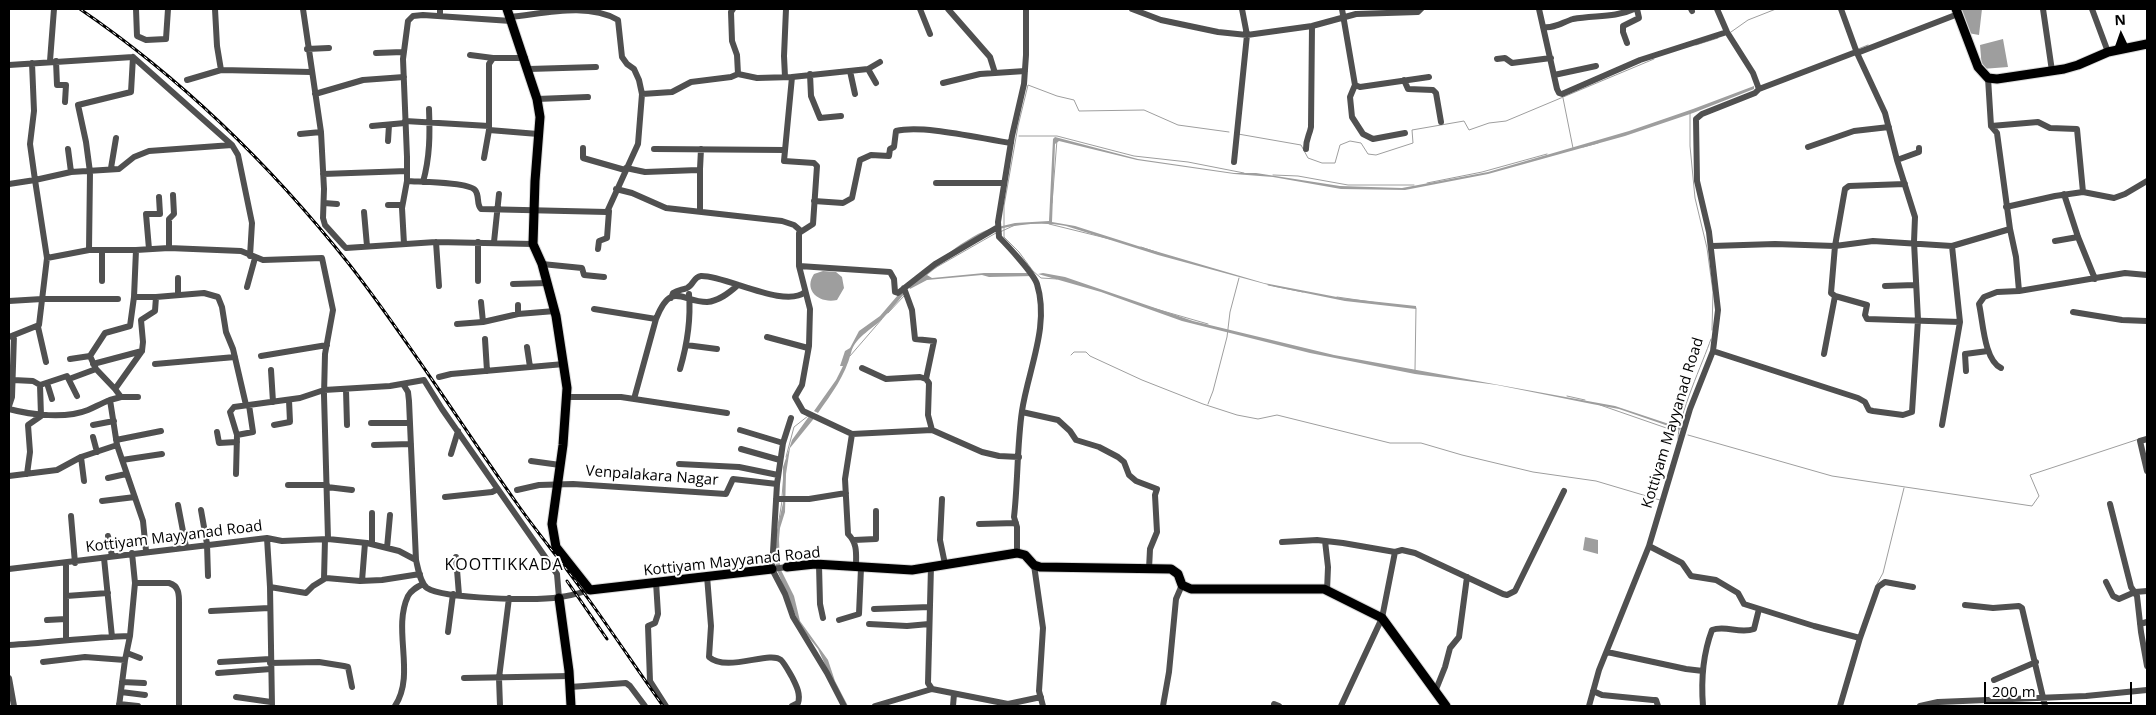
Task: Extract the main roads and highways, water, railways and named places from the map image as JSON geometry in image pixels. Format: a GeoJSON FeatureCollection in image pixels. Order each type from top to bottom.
{"type":"FeatureCollection","features":[{"type":"Feature","properties":{"kind":"main road"},"geometry":{"type":"LineString","coordinates":[[1957,12],[1978,67],[1988,78],[1997,79],[2052,71],[2078,65],[2108,52],[2147,44]]}},
{"type":"Feature","properties":{"kind":"main road","name":"Kottiyam Mayyanad Road"},"geometry":{"type":"LineString","coordinates":[[509,16],[525,58],[537,99],[540,117],[533,210],[533,244],[542,264],[555,311],[564,364],[567,397],[552,524],[556,547],[590,590],[772,569]]}},
{"type":"Feature","properties":{"kind":"main road","name":"Kottiyam Mayyanad Road"},"geometry":{"type":"LineString","coordinates":[[786,567],[819,565],[912,570],[1017,553],[1025,555],[1034,565],[1040,567],[1176,571],[1182,585],[1191,589],[1309,588],[1327,591],[1382,618],[1446,706]]}},
{"type":"Feature","properties":{"kind":"main road"},"geometry":{"type":"LineString","coordinates":[[559,598],[570,676],[571,706]]}},
{"type":"Feature","properties":{"kind":"waterway"},"geometry":{"type":"LineString","coordinates":[[1731,32],[1748,20],[1776,9]]}},
{"type":"Feature","properties":{"kind":"waterway"},"geometry":{"type":"LineString","coordinates":[[1696,45],[1718,38]]}},
{"type":"Feature","properties":{"kind":"waterway"},"geometry":{"type":"LineString","coordinates":[[1858,49],[1868,45]]}},
{"type":"Feature","properties":{"kind":"waterway"},"geometry":{"type":"LineString","coordinates":[[1238,134],[1301,145],[1308,158],[1322,163],[1335,163],[1340,145],[1350,141],[1361,143],[1368,154],[1376,155],[1413,143],[1412,130],[1464,121],[1469,130],[1489,123],[1506,121],[1654,59]]}},
{"type":"Feature","properties":{"kind":"waterway"},"geometry":{"type":"LineString","coordinates":[[1057,279],[1041,278],[1004,237],[1004,206],[1018,126],[1028,85],[1074,100],[1079,111],[1144,110],[1178,125],[1229,132]]}},
{"type":"Feature","properties":{"kind":"waterway"},"geometry":{"type":"LineString","coordinates":[[1563,98],[1573,148]]}},
{"type":"Feature","properties":{"kind":"waterway"},"geometry":{"type":"LineString","coordinates":[[1690,113],[1690,146],[1695,198],[1707,248],[1713,292],[1712,330]]}},
{"type":"Feature","properties":{"kind":"waterway"},"geometry":{"type":"LineString","coordinates":[[1650,126],[1660,123]]}},
{"type":"Feature","properties":{"kind":"waterway"},"geometry":{"type":"LineString","coordinates":[[1019,136],[1057,136],[1134,156],[1188,162],[1244,173]]}},
{"type":"Feature","properties":{"kind":"waterway"},"geometry":{"type":"LineString","coordinates":[[1052,203],[1057,140]]}},
{"type":"Feature","properties":{"kind":"waterway"},"geometry":{"type":"LineString","coordinates":[[1583,147],[1598,143]]}},
{"type":"Feature","properties":{"kind":"waterway"},"geometry":{"type":"LineString","coordinates":[[1427,183],[1482,172],[1547,154]]}},
{"type":"Feature","properties":{"kind":"waterway"},"geometry":{"type":"LineString","coordinates":[[1273,175],[1298,176],[1348,185],[1414,185]]}},
{"type":"Feature","properties":{"kind":"waterway"},"geometry":{"type":"LineString","coordinates":[[1049,224],[1110,239]]}},
{"type":"Feature","properties":{"kind":"waterway"},"geometry":{"type":"LineString","coordinates":[[1000,232],[1015,225]]}},
{"type":"Feature","properties":{"kind":"waterway"},"geometry":{"type":"LineString","coordinates":[[935,268],[996,233]]}},
{"type":"Feature","properties":{"kind":"waterway"},"geometry":{"type":"LineString","coordinates":[[1141,247],[1159,253]]}},
{"type":"Feature","properties":{"kind":"waterway"},"geometry":{"type":"LineString","coordinates":[[1208,404],[1227,337],[1230,312],[1239,278]]}},
{"type":"Feature","properties":{"kind":"waterway"},"geometry":{"type":"LineString","coordinates":[[1268,285],[1303,292]]}},
{"type":"Feature","properties":{"kind":"waterway"},"geometry":{"type":"LineString","coordinates":[[888,313],[904,296]]}},
{"type":"Feature","properties":{"kind":"waterway"},"geometry":{"type":"LineString","coordinates":[[1337,297],[1385,304]]}},
{"type":"Feature","properties":{"kind":"waterway"},"geometry":{"type":"LineString","coordinates":[[1149,307],[1208,324]]}},
{"type":"Feature","properties":{"kind":"waterway"},"geometry":{"type":"LineString","coordinates":[[1415,370],[1416,308]]}},
{"type":"Feature","properties":{"kind":"waterway"},"geometry":{"type":"LineString","coordinates":[[850,356],[882,319]]}},
{"type":"Feature","properties":{"kind":"waterway"},"geometry":{"type":"LineString","coordinates":[[1678,439],[1686,403],[1711,339]]}},
{"type":"Feature","properties":{"kind":"waterway"},"geometry":{"type":"LineString","coordinates":[[1071,355],[1074,352],[1086,352],[1090,356],[1142,380],[1237,415],[1258,419],[1277,415],[1390,443],[1421,443],[1533,472],[1596,481],[1660,500]]}},
{"type":"Feature","properties":{"kind":"waterway"},"geometry":{"type":"LineString","coordinates":[[1567,396],[1585,400]]}},
{"type":"Feature","properties":{"kind":"waterway"},"geometry":{"type":"LineString","coordinates":[[1600,405],[1675,431]]}},
{"type":"Feature","properties":{"kind":"waterway"},"geometry":{"type":"LineString","coordinates":[[786,457],[794,427],[808,416]]}},
{"type":"Feature","properties":{"kind":"waterway"},"geometry":{"type":"LineString","coordinates":[[1688,435],[1832,476],[2032,506],[2039,496],[2030,475],[2139,439]]}},
{"type":"Feature","properties":{"kind":"waterway"},"geometry":{"type":"LineString","coordinates":[[782,497],[784,473]]}},
{"type":"Feature","properties":{"kind":"waterway"},"geometry":{"type":"LineString","coordinates":[[1877,584],[1883,573],[1904,488]]}},
{"type":"Feature","properties":{"kind":"waterway"},"geometry":{"type":"LineString","coordinates":[[778,526],[782,501]]}},
{"type":"Feature","properties":{"kind":"railway"},"geometry":{"type":"LineString","coordinates":[[80,9],[154,64],[224,126],[320,228],[393,323],[518,505],[576,582],[663,706]]}},
{"type":"Feature","properties":{"kind":"railway"},"geometry":{"type":"LineString","coordinates":[[567,581],[607,639]]}},
{"type":"Feature","properties":{"kind":"district","name":"KOOTTIKKADA"},"geometry":{"type":"Point","coordinates":[504,565]}}]}
